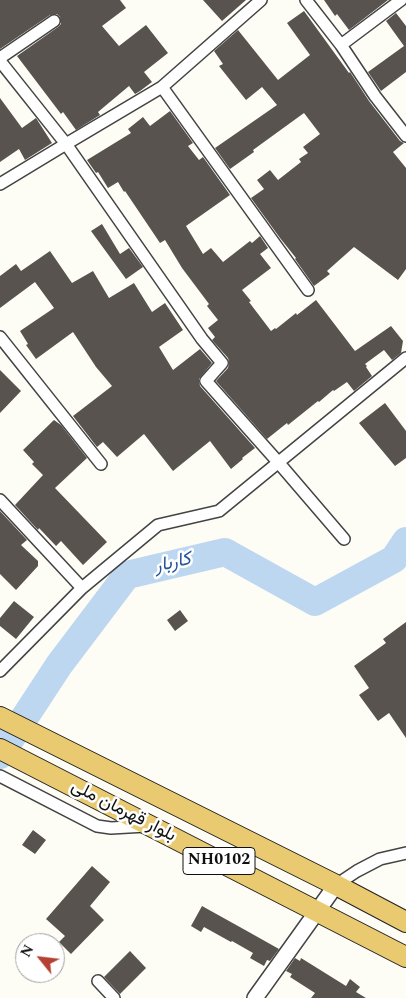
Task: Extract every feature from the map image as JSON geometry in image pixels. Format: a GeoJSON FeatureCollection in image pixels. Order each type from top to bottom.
{"type":"FeatureCollection","features":[{"type":"Feature","properties":{"kind":"highway","name":"بلوار قهرمان ملی"},"geometry":{"type":"LineString","coordinates":[[0,717],[406,922]]}},
{"type":"Feature","properties":{"kind":"highway","name":"بلوار قهرمان ملی"},"geometry":{"type":"LineString","coordinates":[[0,749],[406,957]]}},
{"type":"Feature","properties":{"kind":"street"},"geometry":{"type":"LineString","coordinates":[[0,184],[162,87],[261,0]]}},
{"type":"Feature","properties":{"kind":"street"},"geometry":{"type":"LineString","coordinates":[[306,0],[341,45],[406,136]]}},
{"type":"Feature","properties":{"kind":"street"},"geometry":{"type":"LineString","coordinates":[[341,45],[401,0]]}},
{"type":"Feature","properties":{"kind":"street"},"geometry":{"type":"LineString","coordinates":[[54,21],[0,60],[66,144],[202,339],[222,363],[206,381],[344,539]]}},
{"type":"Feature","properties":{"kind":"street"},"geometry":{"type":"LineString","coordinates":[[162,87],[308,290]]}},
{"type":"Feature","properties":{"kind":"street"},"geometry":{"type":"LineString","coordinates":[[0,337],[101,464]]}},
{"type":"Feature","properties":{"kind":"street"},"geometry":{"type":"LineString","coordinates":[[0,672],[82,588],[158,525],[218,511],[406,358]]}},
{"type":"Feature","properties":{"kind":"street"},"geometry":{"type":"LineString","coordinates":[[0,500],[82,588]]}},
{"type":"Feature","properties":{"kind":"street"},"geometry":{"type":"LineString","coordinates":[[0,776],[97,826],[111,828],[150,826]]}},
{"type":"Feature","properties":{"kind":"street"},"geometry":{"type":"LineString","coordinates":[[255,998],[336,885],[380,859],[406,852]]}},
{"type":"Feature","properties":{"kind":"street"},"geometry":{"type":"LineString","coordinates":[[98,981],[114,998]]}},
{"type":"Feature","properties":{"kind":"building"},"geometry":{"type":"Polygon","coordinates":[[[0,0],[120,0],[126,8],[102,26],[119,46],[146,25],[168,53],[144,72],[152,82],[135,94],[129,86],[98,112],[100,115],[76,130],[63,112],[61,114],[17,56],[58,27],[61,24],[60,17],[57,14],[50,15],[0,49],[0,0]]]}},
{"type":"Feature","properties":{"kind":"building"},"geometry":{"type":"Polygon","coordinates":[[[203,0],[246,0],[222,21],[203,0]]]}},
{"type":"Feature","properties":{"kind":"building"},"geometry":{"type":"Polygon","coordinates":[[[324,0],[388,0],[349,30],[337,14],[335,16],[324,0]]]}},
{"type":"Feature","properties":{"kind":"building"},"geometry":{"type":"Polygon","coordinates":[[[304,11],[350,72],[369,101],[400,141],[404,143],[393,152],[406,168],[406,269],[398,280],[354,247],[327,271],[330,274],[314,286],[296,258],[251,198],[264,189],[257,180],[270,170],[278,180],[301,162],[299,159],[308,153],[303,147],[320,134],[304,113],[230,169],[215,148],[277,105],[262,87],[246,100],[219,66],[223,64],[214,51],[238,30],[278,80],[310,55],[287,23],[304,11]]]}},
{"type":"Feature","properties":{"kind":"building"},"geometry":{"type":"Polygon","coordinates":[[[396,13],[406,26],[406,72],[381,91],[368,72],[404,46],[386,21],[396,13]]]}},
{"type":"Feature","properties":{"kind":"building"},"geometry":{"type":"Polygon","coordinates":[[[0,98],[22,128],[36,118],[52,143],[25,160],[19,149],[0,162],[0,98]]]}},
{"type":"Feature","properties":{"kind":"building"},"geometry":{"type":"Polygon","coordinates":[[[170,111],[193,143],[188,146],[199,160],[203,157],[230,195],[186,226],[203,254],[211,248],[223,262],[250,241],[252,243],[260,236],[268,248],[260,254],[271,268],[242,290],[271,331],[296,313],[297,315],[316,300],[355,351],[391,326],[403,341],[401,353],[392,360],[384,350],[365,364],[372,376],[354,391],[347,382],[333,390],[267,439],[216,381],[228,368],[229,362],[228,358],[212,340],[215,337],[208,328],[218,320],[207,306],[209,304],[182,268],[165,240],[160,243],[118,182],[108,188],[98,172],[96,173],[87,160],[131,133],[128,129],[143,117],[150,126],[170,111]]]}},
{"type":"Feature","properties":{"kind":"building"},"geometry":{"type":"Polygon","coordinates":[[[102,224],[120,254],[129,248],[143,267],[126,279],[91,231],[102,224]]]}},
{"type":"Feature","properties":{"kind":"building"},"geometry":{"type":"Polygon","coordinates":[[[50,251],[72,283],[93,271],[109,298],[134,283],[152,312],[165,303],[183,330],[159,347],[173,370],[200,349],[212,363],[199,379],[200,386],[255,448],[231,469],[210,441],[173,471],[144,434],[117,457],[103,442],[97,447],[73,416],[112,386],[96,367],[73,332],[36,359],[26,345],[28,344],[20,331],[54,308],[35,282],[0,308],[0,276],[16,264],[21,271],[50,251]]]}},
{"type":"Feature","properties":{"kind":"building"},"geometry":{"type":"Polygon","coordinates":[[[0,370],[21,391],[0,413],[0,370]]]}},
{"type":"Feature","properties":{"kind":"building"},"geometry":{"type":"Polygon","coordinates":[[[385,403],[406,431],[406,458],[395,466],[359,423],[385,403]]]}},
{"type":"Feature","properties":{"kind":"building"},"geometry":{"type":"Polygon","coordinates":[[[54,420],[61,425],[87,458],[55,488],[107,542],[83,565],[61,541],[56,546],[15,505],[43,475],[32,464],[34,462],[23,450],[54,420]]]}},
{"type":"Feature","properties":{"kind":"building"},"geometry":{"type":"Polygon","coordinates":[[[0,511],[27,540],[21,545],[38,561],[38,566],[16,590],[0,574],[0,511]]]}},
{"type":"Feature","properties":{"kind":"building"},"geometry":{"type":"Polygon","coordinates":[[[14,601],[34,617],[16,639],[0,626],[0,618],[14,601]]]}},
{"type":"Feature","properties":{"kind":"building"},"geometry":{"type":"Polygon","coordinates":[[[180,610],[188,621],[175,631],[167,620],[180,610]]]}},
{"type":"Feature","properties":{"kind":"building"},"geometry":{"type":"Polygon","coordinates":[[[406,622],[406,738],[389,713],[378,721],[359,695],[369,688],[354,666],[386,643],[383,639],[406,622]]]}},
{"type":"Feature","properties":{"kind":"building"},"geometry":{"type":"Polygon","coordinates":[[[33,830],[46,840],[35,854],[22,845],[33,830]]]}},
{"type":"Feature","properties":{"kind":"building"},"geometry":{"type":"Polygon","coordinates":[[[92,866],[110,882],[90,906],[104,920],[71,954],[65,948],[65,933],[62,933],[46,919],[92,866]]]}},
{"type":"Feature","properties":{"kind":"building"},"geometry":{"type":"Polygon","coordinates":[[[202,906],[279,949],[270,961],[267,960],[264,966],[250,958],[253,953],[232,941],[204,927],[201,932],[191,926],[202,906]]]}},
{"type":"Feature","properties":{"kind":"building"},"geometry":{"type":"Polygon","coordinates":[[[130,951],[146,968],[120,994],[104,977],[130,951]]]}},
{"type":"Feature","properties":{"kind":"building"},"geometry":{"type":"Polygon","coordinates":[[[295,958],[300,961],[301,958],[346,986],[350,979],[360,987],[356,992],[366,998],[311,998],[315,993],[290,977],[292,974],[286,971],[295,958]]]}},
{"type":"Feature","properties":{"kind":"waterway","name":"کاربار"},"geometry":{"type":"LineString","coordinates":[[0,755],[59,665],[127,575],[225,552],[315,602],[394,559],[406,541]]}}]}
